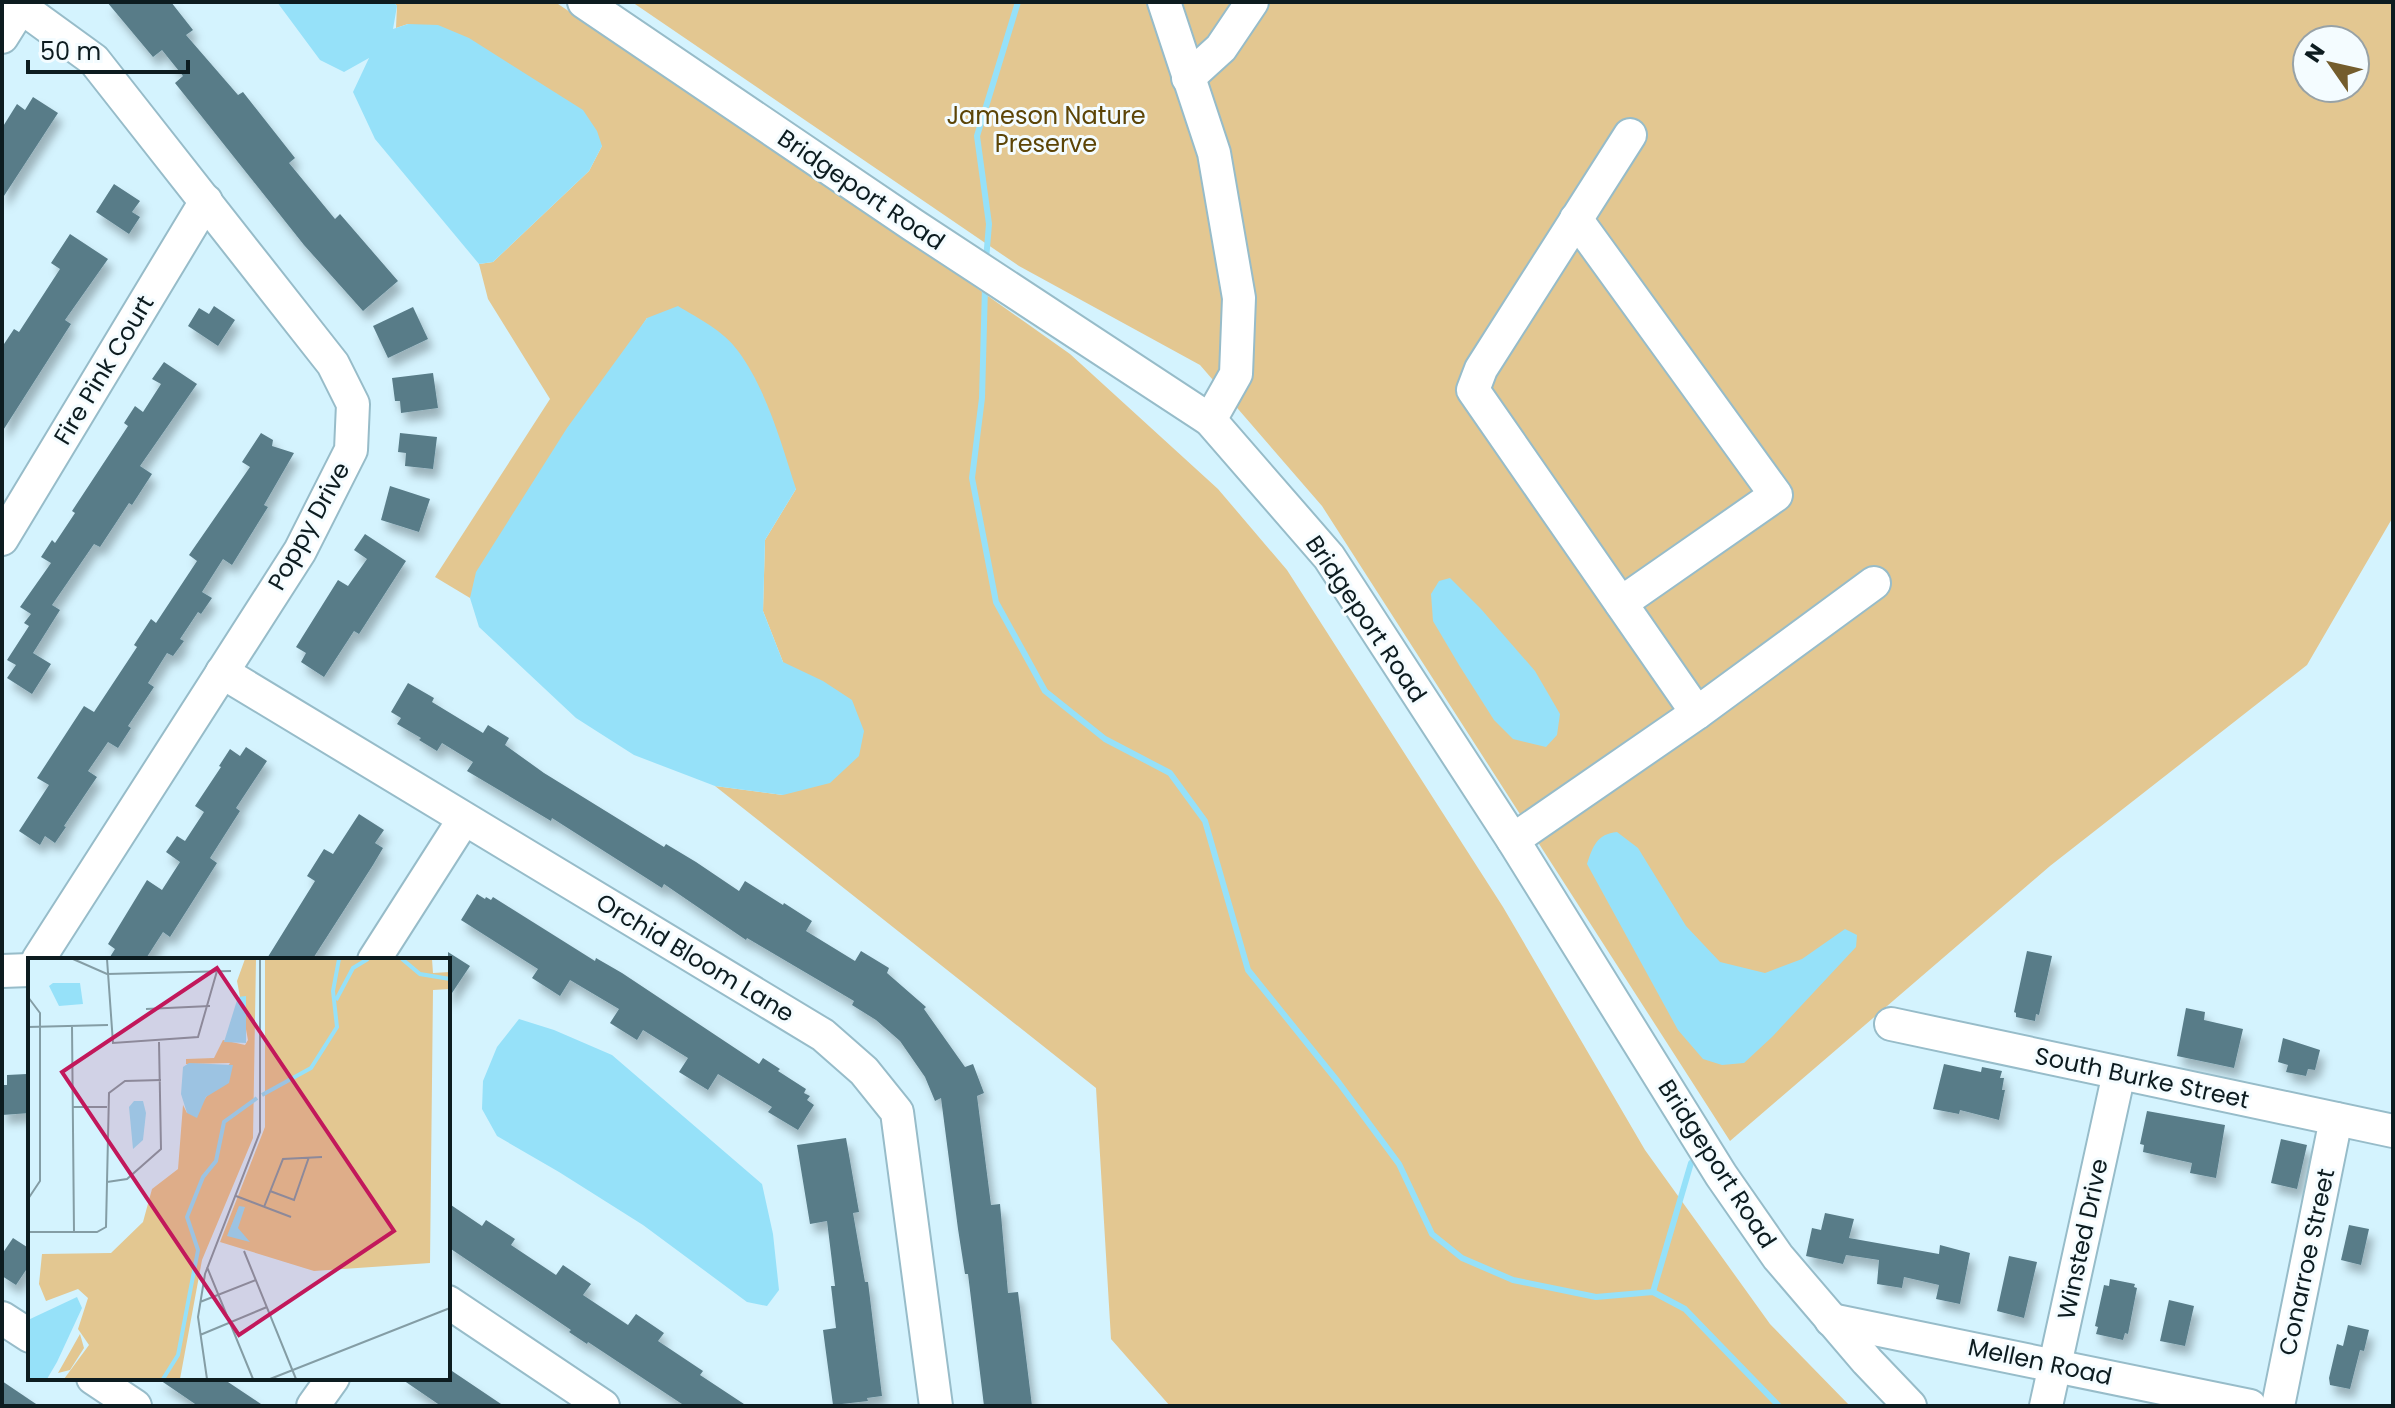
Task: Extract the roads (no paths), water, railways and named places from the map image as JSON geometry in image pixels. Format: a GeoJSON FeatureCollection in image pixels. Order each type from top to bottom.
{"type":"FeatureCollection","features":[{"type":"Feature","properties":{"kind":"street","name":"Bridgeport Road"},"geometry":{"type":"LineString","coordinates":[[584,2],[913,225],[1210,420],[1329,557],[1513,840],[1721,1175],[1778,1257],[1910,1406]]}},
{"type":"Feature","properties":{"kind":"street"},"geometry":{"type":"LineString","coordinates":[[1164,2],[1214,153],[1239,298],[1236,374],[1210,420]]}},
{"type":"Feature","properties":{"kind":"street"},"geometry":{"type":"LineString","coordinates":[[1188,78],[1221,48],[1252,2]]}},
{"type":"Feature","properties":{"kind":"street"},"geometry":{"type":"LineString","coordinates":[[2,37],[22,4]]}},
{"type":"Feature","properties":{"kind":"street","name":"Poppy Drive"},"geometry":{"type":"LineString","coordinates":[[22,4],[94,60],[333,364],[353,404],[351,450],[300,551],[39,958]]}},
{"type":"Feature","properties":{"kind":"street"},"geometry":{"type":"LineString","coordinates":[[1630,135],[1481,369],[1473,390],[1697,713]]}},
{"type":"Feature","properties":{"kind":"street","name":"Fire Pink Court"},"geometry":{"type":"LineString","coordinates":[[2,539],[206,201]]}},
{"type":"Feature","properties":{"kind":"street"},"geometry":{"type":"LineString","coordinates":[[1576,219],[1776,495],[1621,603]]}},
{"type":"Feature","properties":{"kind":"street"},"geometry":{"type":"LineString","coordinates":[[1513,840],[1697,713],[1874,583]]}},
{"type":"Feature","properties":{"kind":"street","name":"Orchid Bloom Lane"},"geometry":{"type":"LineString","coordinates":[[222,672],[823,1035],[864,1071],[897,1112],[936,1406]]}},
{"type":"Feature","properties":{"kind":"street"},"geometry":{"type":"LineString","coordinates":[[375,958],[464,819]]}},
{"type":"Feature","properties":{"kind":"street"},"geometry":{"type":"LineString","coordinates":[[2,971],[28,970]]}},
{"type":"Feature","properties":{"kind":"street","name":"South Burke Street"},"geometry":{"type":"LineString","coordinates":[[1891,1024],[2393,1131]]}},
{"type":"Feature","properties":{"kind":"street","name":"Winsted Drive"},"geometry":{"type":"LineString","coordinates":[[2046,1406],[2119,1073]]}},
{"type":"Feature","properties":{"kind":"street","name":"Conarroe Street"},"geometry":{"type":"LineString","coordinates":[[2278,1406],[2336,1119]]}},
{"type":"Feature","properties":{"kind":"street"},"geometry":{"type":"LineString","coordinates":[[450,1303],[603,1406]]}},
{"type":"Feature","properties":{"kind":"street"},"geometry":{"type":"LineString","coordinates":[[2,1318],[28,1335]]}},
{"type":"Feature","properties":{"kind":"street","name":"Mellen Road"},"geometry":{"type":"LineString","coordinates":[[1831,1320],[2250,1406]]}},
{"type":"Feature","properties":{"kind":"street"},"geometry":{"type":"LineString","coordinates":[[96,1380],[135,1406]]}},
{"type":"Feature","properties":{"kind":"street"},"geometry":{"type":"LineString","coordinates":[[313,1406],[332,1380]]}},
{"type":"Feature","properties":{"kind":"water"},"geometry":{"type":"Polygon","coordinates":[[[277,2],[394,2],[397,6],[393,29],[408,24],[438,25],[469,38],[583,110],[597,131],[602,146],[589,171],[493,262],[479,264],[375,139],[353,92],[369,58],[344,72],[320,60],[277,2]]]}},
{"type":"Feature","properties":{"kind":"water"},"geometry":{"type":"Polygon","coordinates":[[[678,306],[718,331],[738,351],[765,399],[785,454],[796,489],[765,540],[763,611],[783,662],[823,681],[852,700],[864,731],[859,756],[830,783],[783,795],[715,786],[634,755],[576,718],[479,627],[470,598],[476,572],[567,428],[647,318],[678,306]]]}},
{"type":"Feature","properties":{"kind":"water"},"geometry":{"type":"Polygon","coordinates":[[[1450,578],[1535,671],[1560,714],[1557,735],[1546,747],[1513,739],[1494,720],[1433,621],[1431,594],[1439,581],[1450,578]]]}},
{"type":"Feature","properties":{"kind":"water"},"geometry":{"type":"Polygon","coordinates":[[[1617,832],[1638,848],[1686,926],[1720,962],[1765,973],[1802,959],[1845,929],[1857,935],[1856,947],[1744,1063],[1722,1065],[1703,1059],[1678,1030],[1587,864],[1597,842],[1605,835],[1617,832]]]}},
{"type":"Feature","properties":{"kind":"water"},"geometry":{"type":"Polygon","coordinates":[[[519,1019],[612,1055],[762,1184],[773,1234],[779,1290],[767,1306],[747,1302],[643,1225],[497,1136],[482,1109],[483,1081],[497,1047],[519,1019]]]}},
{"type":"Feature","properties":{"kind":"waterway"},"geometry":{"type":"LineString","coordinates":[[986,260],[989,224],[977,136],[1018,2]]}},
{"type":"Feature","properties":{"kind":"waterway"},"geometry":{"type":"LineString","coordinates":[[985,287],[982,398],[972,478],[996,602],[1045,691],[1105,739],[1170,773],[1205,821],[1248,970],[1339,1083],[1399,1164],[1432,1234],[1462,1258],[1513,1280],[1596,1297],[1653,1292],[1685,1309],[1779,1406]]}},
{"type":"Feature","properties":{"kind":"waterway"},"geometry":{"type":"LineString","coordinates":[[1653,1292],[1691,1163]]}},
{"type":"Feature","properties":{"kind":"park label","name":"Jameson Nature Preserve"},"geometry":{"type":"Point","coordinates":[1046,130]}}]}
